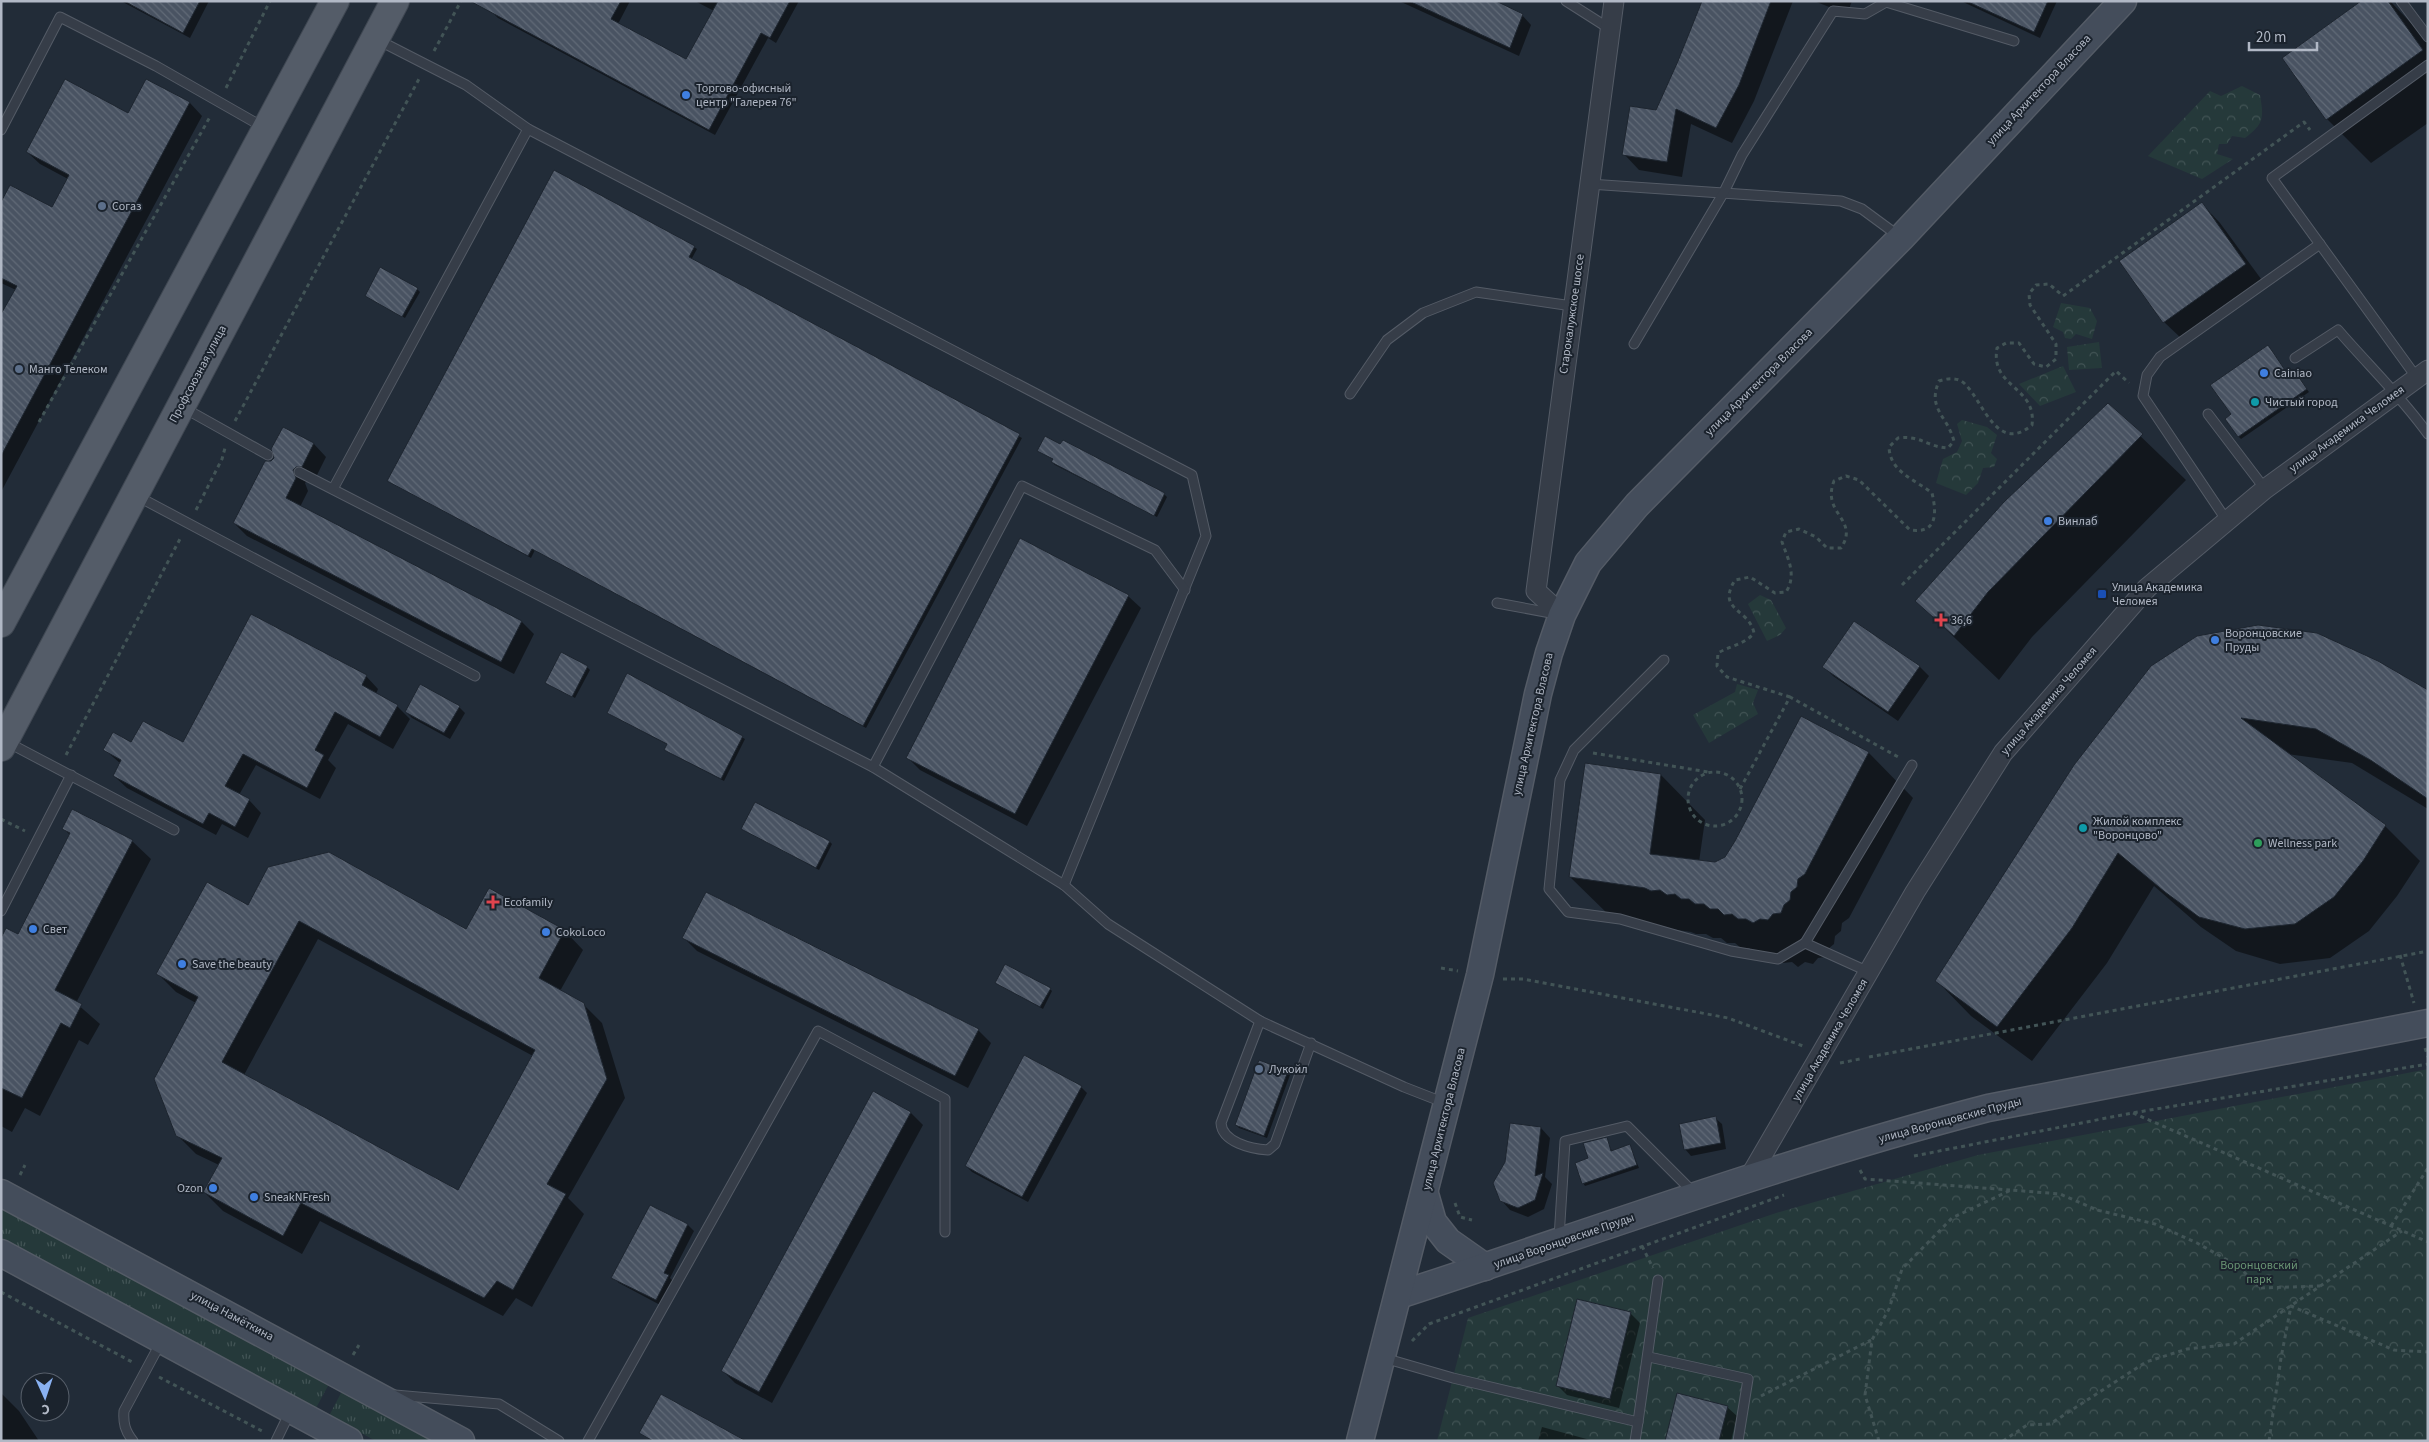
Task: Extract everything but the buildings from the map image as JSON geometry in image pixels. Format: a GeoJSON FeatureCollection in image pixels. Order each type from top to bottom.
{"type":"FeatureCollection","features":[{"type":"Feature","properties":{"kind":"main road"},"geometry":{"type":"LineString","coordinates":[[1,623],[265,128],[335,1]]}},
{"type":"Feature","properties":{"kind":"main road","name":"Профсоюзная улица"},"geometry":{"type":"LineString","coordinates":[[3,744],[396,1]]}},
{"type":"Feature","properties":{"kind":"street","name":"Старокалужское шоссе"},"geometry":{"type":"LineString","coordinates":[[1562,615],[1536,591],[1572,306],[1614,1]]}},
{"type":"Feature","properties":{"kind":"street","name":"улица Архитектора Власова"},"geometry":{"type":"LineString","coordinates":[[1360,1441],[1392,1360],[1399,1295],[1480,975],[1538,694],[1562,615],[1588,563],[1637,505],[1901,238],[2123,1]]}},
{"type":"Feature","properties":{"kind":"street","name":"улица Академика Челомея"},"geometry":{"type":"LineString","coordinates":[[1749,1178],[1915,892],[2003,753],[2147,588],[2265,489],[2422,374]]}},
{"type":"Feature","properties":{"kind":"street","name":"улица Воронцовские Пруды"},"geometry":{"type":"LineString","coordinates":[[1399,1295],[1749,1178],[1916,1127],[1988,1108],[2428,1023]]}},
{"type":"Feature","properties":{"kind":"street","name":"улица Намёткина"},"geometry":{"type":"LineString","coordinates":[[1,1193],[462,1441]]}},
{"type":"Feature","properties":{"kind":"street","name":"улица Воронцовские Пруды"},"geometry":{"type":"LineString","coordinates":[[1424,1194],[1433,1222],[1448,1241],[1485,1267]]}},
{"type":"Feature","properties":{"kind":"street"},"geometry":{"type":"LineString","coordinates":[[1,1254],[349,1441]]}},
{"type":"Feature","properties":{"kind":"lane"},"geometry":{"type":"LineString","coordinates":[[1566,1],[1610,29]]}},
{"type":"Feature","properties":{"kind":"lane"},"geometry":{"type":"LineString","coordinates":[[2401,1],[2428,37]]}},
{"type":"Feature","properties":{"kind":"lane"},"geometry":{"type":"LineString","coordinates":[[1634,344],[1724,192],[1742,155],[1833,12],[1865,14],[1886,2],[2014,41]]}},
{"type":"Feature","properties":{"kind":"lane"},"geometry":{"type":"LineString","coordinates":[[1,130],[60,17],[156,66],[265,128]]}},
{"type":"Feature","properties":{"kind":"lane"},"geometry":{"type":"LineString","coordinates":[[376,39],[466,85],[528,129],[1192,474],[1206,536],[1064,885]]}},
{"type":"Feature","properties":{"kind":"lane"},"geometry":{"type":"LineString","coordinates":[[2422,374],[2320,244],[2272,178],[2428,65]]}},
{"type":"Feature","properties":{"kind":"lane"},"geometry":{"type":"LineString","coordinates":[[333,489],[528,129]]}},
{"type":"Feature","properties":{"kind":"lane"},"geometry":{"type":"LineString","coordinates":[[1589,184],[1841,201],[1862,209],[1901,238]]}},
{"type":"Feature","properties":{"kind":"lane"},"geometry":{"type":"LineString","coordinates":[[2228,520],[2143,396],[2147,375],[2160,357],[2320,244]]}},
{"type":"Feature","properties":{"kind":"lane"},"geometry":{"type":"LineString","coordinates":[[1350,394],[1386,340],[1423,313],[1476,292],[1572,306]]}},
{"type":"Feature","properties":{"kind":"lane"},"geometry":{"type":"LineString","coordinates":[[2295,358],[2338,330],[2375,372],[2397,393],[2428,434]]}},
{"type":"Feature","properties":{"kind":"lane"},"geometry":{"type":"LineString","coordinates":[[181,407],[268,455]]}},
{"type":"Feature","properties":{"kind":"lane"},"geometry":{"type":"LineString","coordinates":[[2208,414],[2265,489]]}},
{"type":"Feature","properties":{"kind":"lane"},"geometry":{"type":"LineString","coordinates":[[300,472],[873,767],[1064,885],[1108,924],[1260,1021],[1404,1087],[1448,1104]]}},
{"type":"Feature","properties":{"kind":"lane"},"geometry":{"type":"LineString","coordinates":[[873,767],[1022,486],[1155,550],[1185,590]]}},
{"type":"Feature","properties":{"kind":"lane"},"geometry":{"type":"LineString","coordinates":[[135,495],[475,676]]}},
{"type":"Feature","properties":{"kind":"lane"},"geometry":{"type":"LineString","coordinates":[[1497,603],[1562,615]]}},
{"type":"Feature","properties":{"kind":"lane"},"geometry":{"type":"LineString","coordinates":[[1664,660],[1574,750],[1560,780],[1549,890],[1568,912],[1620,919],[1730,951],[1778,958],[1805,943],[1912,765]]}},
{"type":"Feature","properties":{"kind":"lane"},"geometry":{"type":"LineString","coordinates":[[3,744],[71,775],[174,830]]}},
{"type":"Feature","properties":{"kind":"lane"},"geometry":{"type":"LineString","coordinates":[[1,911],[71,775]]}},
{"type":"Feature","properties":{"kind":"lane"},"geometry":{"type":"LineString","coordinates":[[1805,943],[1869,972]]}},
{"type":"Feature","properties":{"kind":"lane"},"geometry":{"type":"LineString","coordinates":[[1260,1021],[1221,1122],[1221,1130],[1225,1136],[1258,1150],[1268,1150],[1275,1144],[1311,1043]]}},
{"type":"Feature","properties":{"kind":"lane"},"geometry":{"type":"LineString","coordinates":[[588,1441],[818,1031],[945,1099],[945,1232]]}},
{"type":"Feature","properties":{"kind":"lane"},"geometry":{"type":"LineString","coordinates":[[1559,1242],[1565,1141],[1628,1126],[1697,1196]]}},
{"type":"Feature","properties":{"kind":"lane"},"geometry":{"type":"LineString","coordinates":[[1635,1441],[1649,1356],[1658,1280]]}},
{"type":"Feature","properties":{"kind":"lane"},"geometry":{"type":"LineString","coordinates":[[132,1441],[126,1433],[124,1410],[162,1340]]}},
{"type":"Feature","properties":{"kind":"lane"},"geometry":{"type":"LineString","coordinates":[[1649,1356],[1748,1379],[1738,1441]]}},
{"type":"Feature","properties":{"kind":"lane"},"geometry":{"type":"LineString","coordinates":[[1392,1360],[1638,1422]]}},
{"type":"Feature","properties":{"kind":"lane"},"geometry":{"type":"LineString","coordinates":[[375,1394],[499,1404],[559,1441]]}},
{"type":"Feature","properties":{"kind":"lane"},"geometry":{"type":"LineString","coordinates":[[276,1441],[291,1410]]}},
{"type":"Feature","properties":{"kind":"path"},"geometry":{"type":"LineString","coordinates":[[40,422],[218,102],[270,1]]}},
{"type":"Feature","properties":{"kind":"path"},"geometry":{"type":"LineString","coordinates":[[59,769],[222,459],[229,433],[461,1]]}},
{"type":"Feature","properties":{"kind":"path"},"geometry":{"type":"LineString","coordinates":[[1912,765],[1790,697],[1727,677],[1717,666],[1718,653],[1730,646],[1748,640],[1754,633],[1752,626],[1729,602],[1728,591],[1735,580],[1750,577],[1775,593],[1786,592],[1792,584],[1791,567],[1782,542],[1786,532],[1799,529],[1816,537],[1827,548],[1840,548],[1847,539],[1846,524],[1833,506],[1830,492],[1834,482],[1846,476],[1859,480],[1910,530],[1921,532],[1931,526],[1936,510],[1932,493],[1900,472],[1889,459],[1888,447],[1898,438],[1912,436],[1937,447],[1948,448],[1954,441],[1950,427],[1935,404],[1935,391],[1939,381],[1949,377],[1964,382],[1994,426],[2008,433],[2023,432],[2032,424],[2034,412],[2026,399],[2004,377],[1995,360],[1997,348],[2006,343],[2019,343],[2034,364],[2046,367],[2056,360],[2056,344],[2030,304],[2029,294],[2036,285],[2049,284],[2063,296],[2304,122],[2320,143]]}},
{"type":"Feature","properties":{"kind":"path"},"geometry":{"type":"LineString","coordinates":[[1902,585],[2116,371],[2143,396]]}},
{"type":"Feature","properties":{"kind":"path"},"geometry":{"type":"LineString","coordinates":[[1740,789],[1790,697]]}},
{"type":"Feature","properties":{"kind":"path"},"geometry":{"type":"LineString","coordinates":[[1574,750],[1727,775],[1740,789],[1742,798],[1737,816],[1721,826],[1702,824],[1695,818],[1687,801],[1693,783],[1700,776],[1709,773]]}},
{"type":"Feature","properties":{"kind":"path"},"geometry":{"type":"LineString","coordinates":[[1,819],[39,838]]}},
{"type":"Feature","properties":{"kind":"path"},"geometry":{"type":"LineString","coordinates":[[1869,1057],[2428,951]]}},
{"type":"Feature","properties":{"kind":"path"},"geometry":{"type":"LineString","coordinates":[[1441,968],[1496,979],[1522,980],[1728,1018],[1802,1046],[1821,1056]]}},
{"type":"Feature","properties":{"kind":"path"},"geometry":{"type":"LineString","coordinates":[[1905,1158],[2132,1113],[2428,1064]]}},
{"type":"Feature","properties":{"kind":"path"},"geometry":{"type":"LineString","coordinates":[[2132,1113],[2428,1242]]}},
{"type":"Feature","properties":{"kind":"path"},"geometry":{"type":"LineString","coordinates":[[25,1165],[20,1175],[27,1179]]}},
{"type":"Feature","properties":{"kind":"path"},"geometry":{"type":"LineString","coordinates":[[1850,1171],[1868,1166]]}},
{"type":"Feature","properties":{"kind":"path"},"geometry":{"type":"LineString","coordinates":[[2391,1226],[2428,1168]]}},
{"type":"Feature","properties":{"kind":"path"},"geometry":{"type":"LineString","coordinates":[[1865,1179],[2060,1194],[2097,1210],[2156,1224],[2197,1243],[2238,1266],[2260,1288],[2320,1286]]}},
{"type":"Feature","properties":{"kind":"path"},"geometry":{"type":"LineString","coordinates":[[1879,1441],[1865,1395],[1872,1340],[1889,1309],[1902,1268],[1952,1218],[2011,1190]]}},
{"type":"Feature","properties":{"kind":"path"},"geometry":{"type":"LineString","coordinates":[[1392,1360],[1429,1324],[1787,1194]]}},
{"type":"Feature","properties":{"kind":"path"},"geometry":{"type":"LineString","coordinates":[[1454,1201],[1460,1217],[1472,1220]]}},
{"type":"Feature","properties":{"kind":"path"},"geometry":{"type":"LineString","coordinates":[[2003,1441],[2027,1425],[2050,1424],[2146,1362],[2188,1349],[2234,1344],[2402,1231]]}},
{"type":"Feature","properties":{"kind":"path"},"geometry":{"type":"LineString","coordinates":[[1642,1246],[1658,1280]]}},
{"type":"Feature","properties":{"kind":"path"},"geometry":{"type":"LineString","coordinates":[[2291,1306],[2394,1350],[2428,1352]]}},
{"type":"Feature","properties":{"kind":"path"},"geometry":{"type":"LineString","coordinates":[[2269,1441],[2281,1358],[2291,1306]]}},
{"type":"Feature","properties":{"kind":"path"},"geometry":{"type":"LineString","coordinates":[[1744,1405],[1872,1340]]}},
{"type":"Feature","properties":{"kind":"green space"},"geometry":{"type":"Polygon","coordinates":[[[2242,86],[2260,95],[2262,115],[2256,129],[2245,138],[2232,136],[2227,144],[2219,144],[2217,154],[2233,159],[2202,179],[2148,156],[2210,91],[2221,96],[2242,86]]]}},
{"type":"Feature","properties":{"kind":"green space"},"geometry":{"type":"Polygon","coordinates":[[[2061,303],[2090,308],[2097,321],[2092,339],[2076,334],[2071,339],[2065,338],[2063,332],[2053,327],[2061,303]]]}},
{"type":"Feature","properties":{"kind":"green space"},"geometry":{"type":"Polygon","coordinates":[[[2099,342],[2102,368],[2069,370],[2067,347],[2099,342]]]}},
{"type":"Feature","properties":{"kind":"green space"},"geometry":{"type":"Polygon","coordinates":[[[2063,366],[2076,392],[2040,406],[2019,384],[2063,366]]]}},
{"type":"Feature","properties":{"kind":"green space"},"geometry":{"type":"Polygon","coordinates":[[[1962,420],[1987,427],[1997,435],[1991,453],[1997,459],[1994,467],[1983,468],[1978,483],[1966,495],[1936,483],[1943,459],[1957,452],[1962,441],[1957,424],[1962,420]]]}},
{"type":"Feature","properties":{"kind":"green space"},"geometry":{"type":"Polygon","coordinates":[[[1760,595],[1771,600],[1786,628],[1780,635],[1767,641],[1748,604],[1760,595]]]}},
{"type":"Feature","properties":{"kind":"green space"},"geometry":{"type":"Polygon","coordinates":[[[1737,684],[1758,690],[1753,703],[1758,714],[1709,743],[1693,715],[1735,692],[1737,684]]]}},
{"type":"Feature","properties":{"kind":"green space","name":"Воронцовский парк"},"geometry":{"type":"Polygon","coordinates":[[[2428,1069],[2428,1441],[1437,1441],[1468,1318],[1776,1213],[1978,1155],[2428,1069]]]}},
{"type":"Feature","properties":{"kind":"green space"},"geometry":{"type":"Polygon","coordinates":[[[1,1209],[329,1384],[316,1408],[1,1241],[1,1209]]]}},
{"type":"Feature","properties":{"kind":"green space"},"geometry":{"type":"Polygon","coordinates":[[[342,1391],[435,1441],[376,1441],[329,1416],[342,1391]]]}},
{"type":"Feature","properties":{"kind":"place","name":"Торгово-офисный центр \"Галерея 76\""},"geometry":{"type":"Point","coordinates":[686,95]}},
{"type":"Feature","properties":{"kind":"place","name":"Согаз"},"geometry":{"type":"Point","coordinates":[102,206]}},
{"type":"Feature","properties":{"kind":"place","name":"Манго Телеком"},"geometry":{"type":"Point","coordinates":[19,369]}},
{"type":"Feature","properties":{"kind":"place","name":"Cainiao"},"geometry":{"type":"Point","coordinates":[2264,373]}},
{"type":"Feature","properties":{"kind":"place","name":"Чистый город"},"geometry":{"type":"Point","coordinates":[2255,402]}},
{"type":"Feature","properties":{"kind":"place","name":"Винлаб"},"geometry":{"type":"Point","coordinates":[2048,521]}},
{"type":"Feature","properties":{"kind":"place","name":"Улица Академика Челомея"},"geometry":{"type":"Point","coordinates":[2102,594]}},
{"type":"Feature","properties":{"kind":"place","name":"36,6"},"geometry":{"type":"Point","coordinates":[1941,620]}},
{"type":"Feature","properties":{"kind":"place","name":"Воронцовские Пруды"},"geometry":{"type":"Point","coordinates":[2215,640]}},
{"type":"Feature","properties":{"kind":"place","name":"Жилой комплекс \"Воронцово\""},"geometry":{"type":"Point","coordinates":[2083,828]}},
{"type":"Feature","properties":{"kind":"place","name":"Wellness park"},"geometry":{"type":"Point","coordinates":[2258,843]}},
{"type":"Feature","properties":{"kind":"place","name":"Ecofamily"},"geometry":{"type":"Point","coordinates":[493,902]}},
{"type":"Feature","properties":{"kind":"place","name":"Свет"},"geometry":{"type":"Point","coordinates":[33,929]}},
{"type":"Feature","properties":{"kind":"place","name":"CokoLoco"},"geometry":{"type":"Point","coordinates":[546,932]}},
{"type":"Feature","properties":{"kind":"place","name":"Save the beauty"},"geometry":{"type":"Point","coordinates":[182,964]}},
{"type":"Feature","properties":{"kind":"place","name":"Лукойл"},"geometry":{"type":"Point","coordinates":[1259,1069]}},
{"type":"Feature","properties":{"kind":"place","name":"Ozon"},"geometry":{"type":"Point","coordinates":[213,1188]}},
{"type":"Feature","properties":{"kind":"place","name":"SneakNFresh"},"geometry":{"type":"Point","coordinates":[254,1197]}}]}
